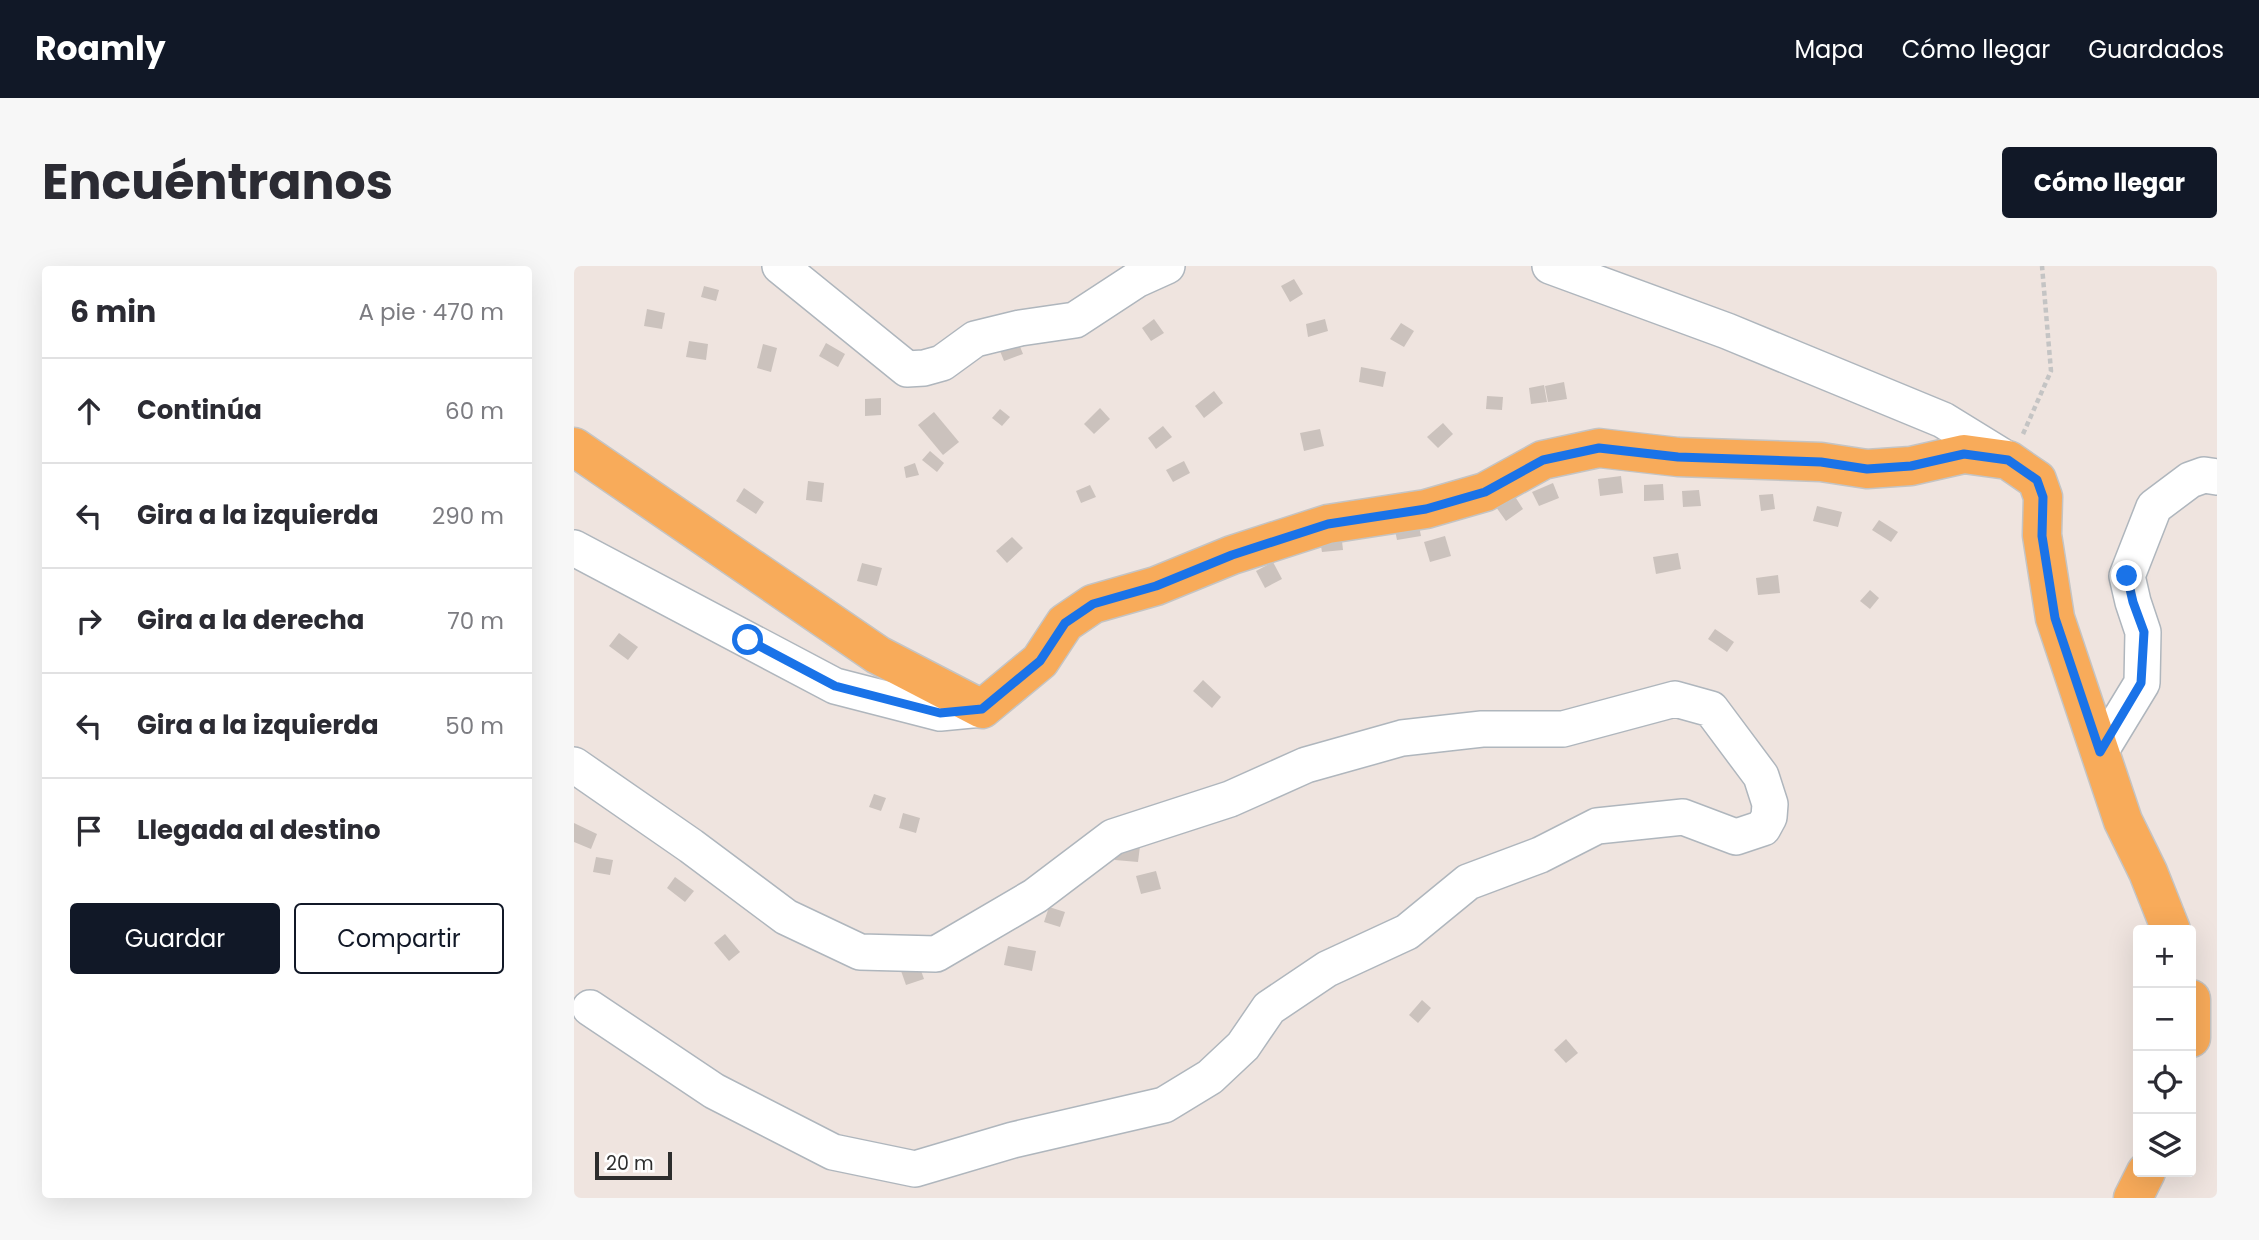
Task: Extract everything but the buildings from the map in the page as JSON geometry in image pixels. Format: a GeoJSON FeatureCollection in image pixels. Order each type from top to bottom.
{"type":"FeatureCollection","features":[{"type":"Feature","properties":{"kind":"main road"},"geometry":{"type":"LineString","coordinates":[[574,447],[878,655],[982,709],[1040,661],[1065,623],[1093,604],[1156,586],[1232,555],[1328,524],[1426,509],[1485,492],[1543,460],[1599,448],[1678,457],[1821,462],[1867,469],[1911,466],[1964,454],[2008,460],[2037,480],[2043,497],[2042,536],[2055,618],[2123,821],[2148,872],[2169,925]]}},
{"type":"Feature","properties":{"kind":"main road"},"geometry":{"type":"LineString","coordinates":[[2133,1198],[2144,1177]]}},
{"type":"Feature","properties":{"kind":"street"},"geometry":{"type":"LineString","coordinates":[[780,266],[907,369],[942,363],[975,340],[1020,328],[1075,320],[1136,280],[1167,266]]}},
{"type":"Feature","properties":{"kind":"street"},"geometry":{"type":"LineString","coordinates":[[1550,266],[1727,331],[1943,419],[2008,460]]}},
{"type":"Feature","properties":{"kind":"street"},"geometry":{"type":"LineString","coordinates":[[2100,752],[2141,683],[2144,632],[2127,576],[2154,506],[2190,480],[2204,475],[2217,477]]}},
{"type":"Feature","properties":{"kind":"street"},"geometry":{"type":"LineString","coordinates":[[574,548],[835,686],[940,713],[982,709]]}},
{"type":"Feature","properties":{"kind":"street"},"geometry":{"type":"LineString","coordinates":[[574,765],[691,846],[786,917],[860,952],[936,954],[1035,896],[1113,836],[1230,799],[1306,765],[1402,738],[1482,729],[1563,729],[1675,699],[1711,709],[1760,776],[1770,804],[1769,817],[1763,828],[1736,837],[1684,817],[1597,826],[1540,855],[1468,882],[1407,932],[1327,969],[1269,1008],[1242,1046],[1210,1077],[1164,1105],[1013,1140],[915,1168],[833,1152],[714,1091],[590,1009]]}},
{"type":"Feature","properties":{"kind":"path"},"geometry":{"type":"LineString","coordinates":[[2008,460],[2027,427],[2051,370],[2042,266]]}},
{"type":"Feature","properties":{"kind":"route"},"geometry":{"type":"LineString","coordinates":[[748,640],[835,686],[940,713],[982,709],[1040,661],[1065,623],[1093,604],[1156,586],[1232,555],[1328,524],[1426,509],[1485,492],[1543,460],[1599,448],[1678,457],[1821,462],[1867,469],[1911,466],[1964,454],[2008,460],[2037,480],[2043,497],[2042,536],[2055,618],[2100,752],[2141,683],[2144,632],[2127,576]]}}]}
